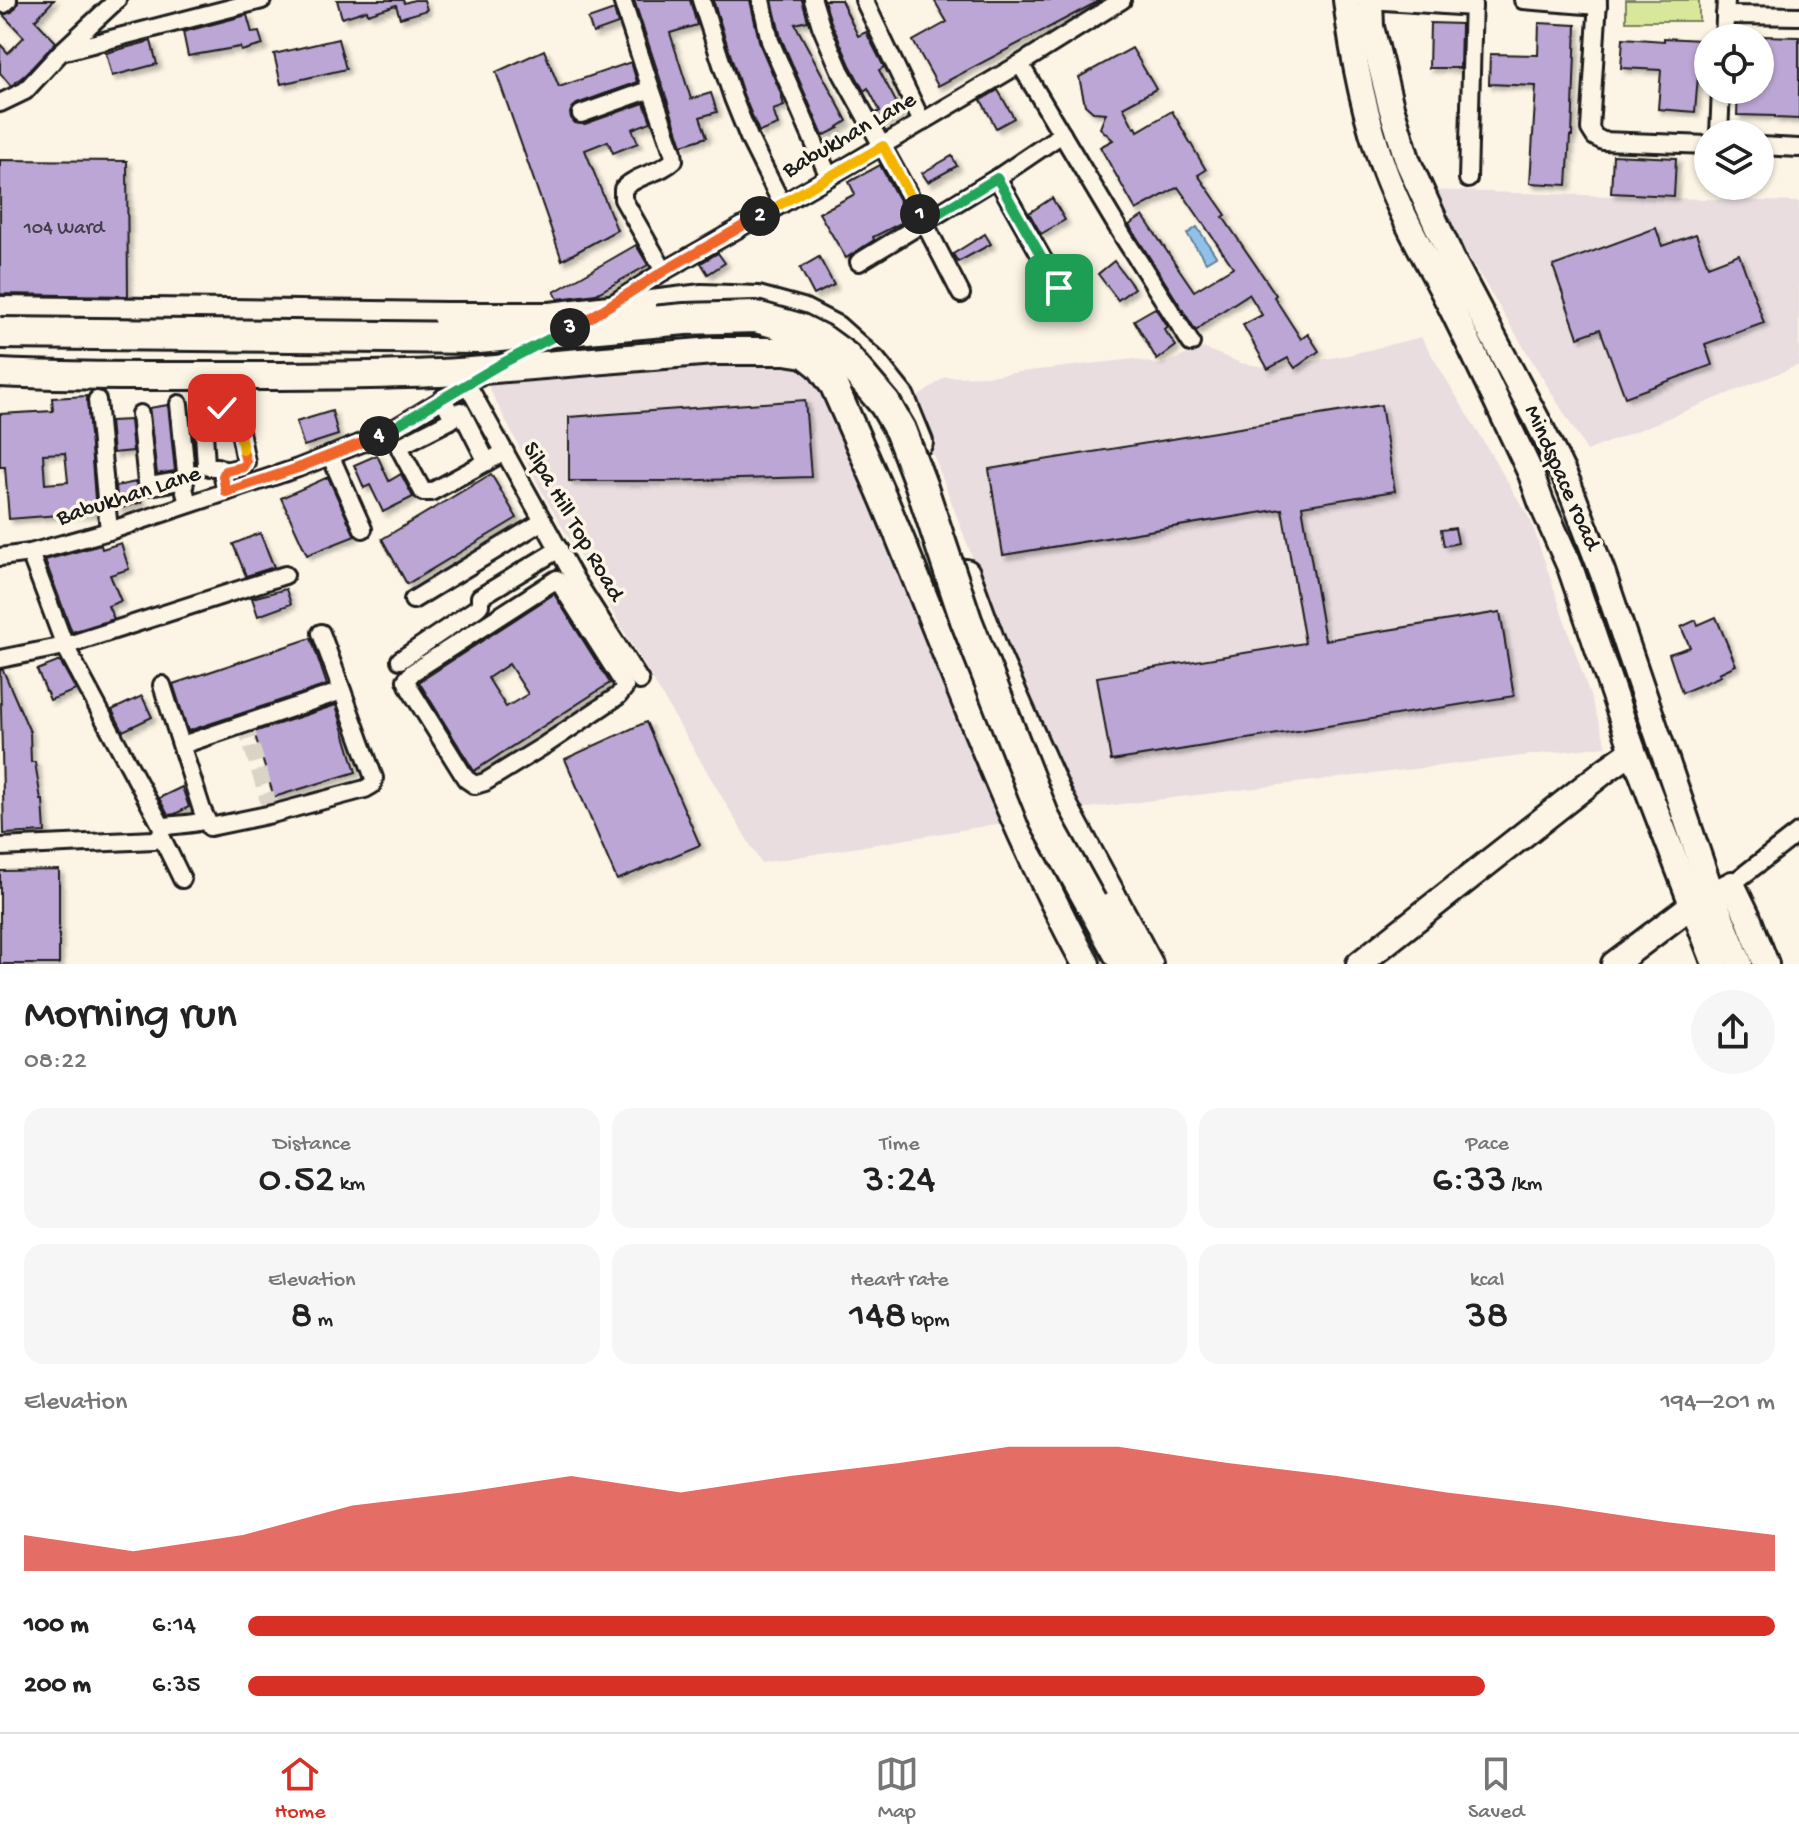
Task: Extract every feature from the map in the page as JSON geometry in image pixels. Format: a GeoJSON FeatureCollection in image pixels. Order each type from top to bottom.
{"type":"FeatureCollection","features":[{"type":"Feature","properties":{"kind":"highway"},"geometry":{"type":"LineString","coordinates":[[0,333],[479,338],[685,319],[756,317],[799,329],[823,341],[845,357],[885,404],[900,430],[966,620],[1106,964]]}},
{"type":"Feature","properties":{"kind":"highway"},"geometry":{"type":"LineString","coordinates":[[0,351],[51,348],[428,356],[753,335],[813,351],[855,389],[882,440],[949,626],[1035,837],[1125,964]]}},
{"type":"Feature","properties":{"kind":"main road","name":"Mindspace road"},"geometry":{"type":"LineString","coordinates":[[1346,0],[1351,52],[1367,117],[1386,174],[1531,474],[1570,567],[1633,751],[1712,895],[1715,964]]}},
{"type":"Feature","properties":{"kind":"main road","name":"Mindspace road"},"geometry":{"type":"LineString","coordinates":[[1370,0],[1371,27],[1408,162],[1453,261],[1568,483],[1603,574],[1712,895],[1740,964]]}},
{"type":"Feature","properties":{"kind":"main road"},"geometry":{"type":"LineString","coordinates":[[0,310],[550,316],[702,298],[758,300],[802,312],[835,329],[873,363],[901,398],[1008,683],[1058,795],[1149,964]]}},
{"type":"Feature","properties":{"kind":"main road"},"geometry":{"type":"LineString","coordinates":[[0,373],[463,378],[713,351],[805,354],[820,366],[834,386],[882,495],[1014,820],[1086,964]]}},
{"type":"Feature","properties":{"kind":"main road"},"geometry":{"type":"LineString","coordinates":[[965,699],[1008,683]]}},
{"type":"Feature","properties":{"kind":"main road"},"geometry":{"type":"LineString","coordinates":[[982,740],[1025,720]]}},
{"type":"Feature","properties":{"kind":"main road"},"geometry":{"type":"LineString","coordinates":[[1359,964],[1633,751]]}},
{"type":"Feature","properties":{"kind":"main road"},"geometry":{"type":"LineString","coordinates":[[1614,964],[1712,895],[1747,915],[1766,964]]}},
{"type":"Feature","properties":{"kind":"street"},"geometry":{"type":"LineString","coordinates":[[0,103],[25,91],[61,52],[117,0]]}},
{"type":"Feature","properties":{"kind":"street"},"geometry":{"type":"LineString","coordinates":[[205,16],[219,0]]}},
{"type":"Feature","properties":{"kind":"street"},"geometry":{"type":"LineString","coordinates":[[61,52],[262,0]]}},
{"type":"Feature","properties":{"kind":"street"},"geometry":{"type":"LineString","coordinates":[[622,0],[674,160],[668,166],[631,181],[623,189],[623,199],[664,271]]}},
{"type":"Feature","properties":{"kind":"street"},"geometry":{"type":"LineString","coordinates":[[701,0],[733,98],[782,204]]}},
{"type":"Feature","properties":{"kind":"street"},"geometry":{"type":"LineString","coordinates":[[761,0],[770,41],[829,177]]}},
{"type":"Feature","properties":{"kind":"street"},"geometry":{"type":"LineString","coordinates":[[813,0],[840,70],[961,294]]}},
{"type":"Feature","properties":{"kind":"street"},"geometry":{"type":"LineString","coordinates":[[864,0],[922,122]]}},
{"type":"Feature","properties":{"kind":"street","name":"Babukhan Lane"},"geometry":{"type":"LineString","coordinates":[[0,557],[30,553],[109,531],[387,433],[443,398],[463,378],[512,358],[585,321],[664,271],[1020,64],[1100,6],[1122,0]]}},
{"type":"Feature","properties":{"kind":"street"},"geometry":{"type":"LineString","coordinates":[[1370,0],[1473,3],[1468,179]]}},
{"type":"Feature","properties":{"kind":"street"},"geometry":{"type":"LineString","coordinates":[[1523,0],[1598,3],[1590,129],[1595,137],[1603,141],[1694,144]]}},
{"type":"Feature","properties":{"kind":"street"},"geometry":{"type":"LineString","coordinates":[[1726,7],[1799,16]]}},
{"type":"Feature","properties":{"kind":"street"},"geometry":{"type":"LineString","coordinates":[[1020,64],[1191,343]]}},
{"type":"Feature","properties":{"kind":"street"},"geometry":{"type":"LineString","coordinates":[[581,114],[651,89]]}},
{"type":"Feature","properties":{"kind":"street"},"geometry":{"type":"LineString","coordinates":[[859,262],[997,178],[1062,134]]}},
{"type":"Feature","properties":{"kind":"street"},"geometry":{"type":"LineString","coordinates":[[1774,147],[1799,148]]}},
{"type":"Feature","properties":{"kind":"street"},"geometry":{"type":"LineString","coordinates":[[997,178],[1059,288]]}},
{"type":"Feature","properties":{"kind":"street","name":"Silpa Hill Top Road"},"geometry":{"type":"LineString","coordinates":[[463,378],[559,549],[569,583],[586,611],[640,681]]}},
{"type":"Feature","properties":{"kind":"street"},"geometry":{"type":"LineString","coordinates":[[443,398],[451,420],[404,444],[400,451],[421,490],[431,492],[505,452]]}},
{"type":"Feature","properties":{"kind":"street"},"geometry":{"type":"LineString","coordinates":[[97,400],[109,531]]}},
{"type":"Feature","properties":{"kind":"street"},"geometry":{"type":"LineString","coordinates":[[179,404],[186,472],[184,488],[188,504]]}},
{"type":"Feature","properties":{"kind":"street"},"geometry":{"type":"LineString","coordinates":[[203,417],[206,465],[225,471],[243,467],[246,462],[236,411],[222,408]]}},
{"type":"Feature","properties":{"kind":"street"},"geometry":{"type":"LineString","coordinates":[[461,411],[487,462]]}},
{"type":"Feature","properties":{"kind":"street"},"geometry":{"type":"LineString","coordinates":[[140,414],[147,483],[150,486],[185,480]]}},
{"type":"Feature","properties":{"kind":"street"},"geometry":{"type":"LineString","coordinates":[[330,455],[363,529]]}},
{"type":"Feature","properties":{"kind":"street"},"geometry":{"type":"LineString","coordinates":[[225,471],[226,492]]}},
{"type":"Feature","properties":{"kind":"street"},"geometry":{"type":"LineString","coordinates":[[413,600],[543,521]]}},
{"type":"Feature","properties":{"kind":"street"},"geometry":{"type":"LineString","coordinates":[[400,660],[477,608],[480,597],[559,549]]}},
{"type":"Feature","properties":{"kind":"street"},"geometry":{"type":"LineString","coordinates":[[30,553],[65,646],[166,829],[182,879]]}},
{"type":"Feature","properties":{"kind":"street"},"geometry":{"type":"LineString","coordinates":[[0,659],[65,646],[285,575]]}},
{"type":"Feature","properties":{"kind":"street"},"geometry":{"type":"LineString","coordinates":[[569,583],[555,580],[413,672],[406,680],[466,779],[475,785],[485,782],[618,696],[625,687],[586,611]]}},
{"type":"Feature","properties":{"kind":"street"},"geometry":{"type":"LineString","coordinates":[[162,685],[209,826],[213,828],[350,793],[372,785],[374,778],[321,633]]}},
{"type":"Feature","properties":{"kind":"street"},"geometry":{"type":"LineString","coordinates":[[182,745],[342,691]]}},
{"type":"Feature","properties":{"kind":"street"},"geometry":{"type":"LineString","coordinates":[[0,847],[154,840],[166,829],[183,826],[204,815]]}},
{"type":"Feature","properties":{"kind":"street"},"geometry":{"type":"LineString","coordinates":[[1712,895],[1799,832]]}},
{"type":"Feature","properties":{"kind":"shaded area"},"geometry":{"type":"Polygon","coordinates":[[[1428,190],[1799,202],[1799,365],[1587,451],[1428,190]]]}},
{"type":"Feature","properties":{"kind":"shaded area"},"geometry":{"type":"Polygon","coordinates":[[[1421,337],[1531,521],[1607,746],[1080,809],[1007,649],[913,401],[945,377],[986,376],[1134,359],[1160,365],[1203,348],[1241,363],[1271,368],[1348,355],[1421,337]]]}},
{"type":"Feature","properties":{"kind":"shaded area"},"geometry":{"type":"Polygon","coordinates":[[[793,359],[825,388],[1004,823],[761,863],[547,501],[487,384],[588,367],[793,359]]]}},
{"type":"Feature","properties":{"kind":"green space"},"geometry":{"type":"Polygon","coordinates":[[[1626,0],[1699,0],[1699,21],[1626,21],[1626,0]]]}},
{"type":"Feature","properties":{"kind":"water"},"geometry":{"type":"Polygon","coordinates":[[[1197,227],[1216,256],[1206,262],[1187,234],[1197,227]]]}},
{"type":"Feature","properties":{"kind":"building"},"geometry":{"type":"Polygon","coordinates":[[[19,0],[54,0],[35,20],[56,42],[11,86],[0,73],[0,44],[8,53],[24,37],[3,15],[12,12],[19,0]]]}},
{"type":"Feature","properties":{"kind":"building"},"geometry":{"type":"Polygon","coordinates":[[[337,0],[403,0],[404,3],[424,0],[427,10],[400,18],[396,5],[342,18],[337,0]]]}},
{"type":"Feature","properties":{"kind":"building"},"geometry":{"type":"Polygon","coordinates":[[[634,0],[690,0],[697,25],[670,33],[691,99],[711,93],[717,112],[700,117],[707,137],[682,145],[634,0]]]}},
{"type":"Feature","properties":{"kind":"building"},"geometry":{"type":"Polygon","coordinates":[[[713,0],[750,0],[760,45],[784,106],[773,110],[778,125],[759,132],[743,94],[713,0]]]}},
{"type":"Feature","properties":{"kind":"building"},"geometry":{"type":"Polygon","coordinates":[[[772,0],[802,0],[808,21],[795,24],[847,121],[823,136],[781,38],[772,0]]]}},
{"type":"Feature","properties":{"kind":"building"},"geometry":{"type":"Polygon","coordinates":[[[824,0],[841,0],[858,36],[866,32],[884,67],[879,70],[902,113],[882,124],[876,113],[880,111],[868,88],[864,91],[850,65],[824,0]]]}},
{"type":"Feature","properties":{"kind":"building"},"geometry":{"type":"Polygon","coordinates":[[[934,0],[1101,0],[938,86],[913,41],[947,22],[934,0]]]}},
{"type":"Feature","properties":{"kind":"building"},"geometry":{"type":"Polygon","coordinates":[[[614,10],[618,24],[593,33],[588,19],[614,10]]]}},
{"type":"Feature","properties":{"kind":"building"},"geometry":{"type":"Polygon","coordinates":[[[247,15],[252,33],[259,32],[263,45],[241,51],[240,47],[188,56],[183,32],[247,15]]]}},
{"type":"Feature","properties":{"kind":"building"},"geometry":{"type":"Polygon","coordinates":[[[1430,23],[1461,24],[1460,68],[1429,68],[1430,23]]]}},
{"type":"Feature","properties":{"kind":"building"},"geometry":{"type":"Polygon","coordinates":[[[1539,23],[1576,25],[1567,185],[1530,183],[1536,86],[1489,84],[1490,54],[1538,55],[1539,23]]]}},
{"type":"Feature","properties":{"kind":"building"},"geometry":{"type":"Polygon","coordinates":[[[1774,36],[1799,37],[1799,119],[1737,115],[1737,104],[1774,104],[1774,36]]]}},
{"type":"Feature","properties":{"kind":"building"},"geometry":{"type":"Polygon","coordinates":[[[1623,38],[1694,40],[1695,112],[1658,109],[1661,70],[1621,68],[1623,38]]]}},
{"type":"Feature","properties":{"kind":"building"},"geometry":{"type":"Polygon","coordinates":[[[338,39],[346,69],[281,84],[274,54],[338,39]]]}},
{"type":"Feature","properties":{"kind":"building"},"geometry":{"type":"Polygon","coordinates":[[[151,41],[157,64],[112,76],[106,53],[151,41]]]}},
{"type":"Feature","properties":{"kind":"building"},"geometry":{"type":"Polygon","coordinates":[[[1132,48],[1156,89],[1123,107],[1138,131],[1172,111],[1206,170],[1198,175],[1226,215],[1223,217],[1276,295],[1274,297],[1301,339],[1308,334],[1319,351],[1295,368],[1288,358],[1268,369],[1243,325],[1262,315],[1249,294],[1196,331],[1129,225],[1143,216],[1194,291],[1233,267],[1178,187],[1136,210],[1100,147],[1113,140],[1100,128],[1106,113],[1093,112],[1085,105],[1079,77],[1132,48]]]}},
{"type":"Feature","properties":{"kind":"building"},"geometry":{"type":"Polygon","coordinates":[[[544,50],[559,87],[631,62],[637,82],[577,104],[570,113],[575,123],[585,124],[644,103],[651,122],[632,129],[638,143],[613,153],[608,141],[585,150],[617,230],[562,260],[496,72],[544,50]]]}},
{"type":"Feature","properties":{"kind":"building"},"geometry":{"type":"Polygon","coordinates":[[[998,90],[1014,118],[996,128],[981,100],[998,90]]]}},
{"type":"Feature","properties":{"kind":"building"},"geometry":{"type":"Polygon","coordinates":[[[1613,155],[1676,158],[1674,196],[1611,193],[1613,155]]]}},
{"type":"Feature","properties":{"kind":"building"},"geometry":{"type":"Polygon","coordinates":[[[952,156],[957,166],[928,182],[922,173],[952,156]]]}},
{"type":"Feature","properties":{"kind":"building"},"geometry":{"type":"Polygon","coordinates":[[[0,160],[127,161],[128,296],[0,294],[0,160]]]}},
{"type":"Feature","properties":{"kind":"building"},"geometry":{"type":"Polygon","coordinates":[[[880,165],[909,219],[873,237],[874,240],[846,258],[819,213],[855,194],[849,182],[880,165]]]}},
{"type":"Feature","properties":{"kind":"building"},"geometry":{"type":"Polygon","coordinates":[[[1052,198],[1065,220],[1041,234],[1029,213],[1052,198]]]}},
{"type":"Feature","properties":{"kind":"building"},"geometry":{"type":"Polygon","coordinates":[[[1656,228],[1662,246],[1696,234],[1708,266],[1739,254],[1764,323],[1705,344],[1712,365],[1625,397],[1600,329],[1578,337],[1553,266],[1656,228]]]}},
{"type":"Feature","properties":{"kind":"building"},"geometry":{"type":"Polygon","coordinates":[[[985,234],[991,244],[958,262],[953,254],[985,234]]]}},
{"type":"Feature","properties":{"kind":"building"},"geometry":{"type":"Polygon","coordinates":[[[636,245],[648,265],[596,294],[558,299],[554,292],[636,245]]]}},
{"type":"Feature","properties":{"kind":"building"},"geometry":{"type":"Polygon","coordinates":[[[718,253],[725,263],[708,274],[701,263],[718,253]]]}},
{"type":"Feature","properties":{"kind":"building"},"geometry":{"type":"Polygon","coordinates":[[[819,257],[834,285],[814,295],[800,268],[819,257]]]}},
{"type":"Feature","properties":{"kind":"building"},"geometry":{"type":"Polygon","coordinates":[[[1114,261],[1134,288],[1118,300],[1098,274],[1114,261]]]}},
{"type":"Feature","properties":{"kind":"building"},"geometry":{"type":"Polygon","coordinates":[[[1155,308],[1176,346],[1157,360],[1134,320],[1155,308]]]}},
{"type":"Feature","properties":{"kind":"building"},"geometry":{"type":"Polygon","coordinates":[[[87,396],[96,512],[9,519],[5,467],[0,467],[0,414],[53,411],[52,398],[87,396]],[[65,453],[43,454],[45,484],[68,482],[65,453]]]}},
{"type":"Feature","properties":{"kind":"building"},"geometry":{"type":"Polygon","coordinates":[[[805,400],[811,477],[569,481],[569,417],[805,400]]]}},
{"type":"Feature","properties":{"kind":"building"},"geometry":{"type":"Polygon","coordinates":[[[168,405],[175,471],[157,474],[149,408],[168,405]]]}},
{"type":"Feature","properties":{"kind":"building"},"geometry":{"type":"Polygon","coordinates":[[[1381,405],[1395,491],[1302,506],[1325,640],[1500,612],[1514,696],[1111,761],[1097,677],[1305,643],[1282,509],[1003,555],[989,469],[1381,405]]]}},
{"type":"Feature","properties":{"kind":"building"},"geometry":{"type":"Polygon","coordinates":[[[332,411],[338,435],[304,446],[296,422],[332,411]]]}},
{"type":"Feature","properties":{"kind":"building"},"geometry":{"type":"Polygon","coordinates":[[[130,420],[133,451],[113,453],[110,421],[130,420]]]}},
{"type":"Feature","properties":{"kind":"building"},"geometry":{"type":"Polygon","coordinates":[[[377,455],[389,481],[401,474],[413,497],[383,512],[370,485],[364,488],[354,465],[377,455]]]}},
{"type":"Feature","properties":{"kind":"building"},"geometry":{"type":"Polygon","coordinates":[[[491,474],[517,518],[407,584],[382,539],[491,474]]]}},
{"type":"Feature","properties":{"kind":"building"},"geometry":{"type":"Polygon","coordinates":[[[328,477],[355,536],[307,555],[281,498],[328,477]]]}},
{"type":"Feature","properties":{"kind":"building"},"geometry":{"type":"Polygon","coordinates":[[[136,482],[142,502],[118,509],[116,486],[136,482]]]}},
{"type":"Feature","properties":{"kind":"building"},"geometry":{"type":"Polygon","coordinates":[[[1455,528],[1458,543],[1444,546],[1441,530],[1455,528]]]}},
{"type":"Feature","properties":{"kind":"building"},"geometry":{"type":"Polygon","coordinates":[[[260,533],[274,567],[246,576],[233,544],[260,533]]]}},
{"type":"Feature","properties":{"kind":"building"},"geometry":{"type":"Polygon","coordinates":[[[121,543],[129,569],[110,575],[121,601],[108,606],[114,619],[72,632],[45,560],[101,545],[102,549],[121,543]]]}},
{"type":"Feature","properties":{"kind":"building"},"geometry":{"type":"Polygon","coordinates":[[[286,589],[291,604],[258,616],[252,598],[286,589]]]}},
{"type":"Feature","properties":{"kind":"building"},"geometry":{"type":"Polygon","coordinates":[[[554,594],[610,683],[474,771],[419,682],[554,594]],[[509,664],[488,678],[506,707],[528,694],[509,664]]]}},
{"type":"Feature","properties":{"kind":"building"},"geometry":{"type":"Polygon","coordinates":[[[1716,617],[1736,665],[1719,673],[1721,676],[1682,693],[1669,654],[1690,647],[1681,627],[1696,620],[1698,625],[1716,617]]]}},
{"type":"Feature","properties":{"kind":"building"},"geometry":{"type":"Polygon","coordinates":[[[311,638],[327,685],[188,731],[173,684],[311,638]]]}},
{"type":"Feature","properties":{"kind":"building"},"geometry":{"type":"Polygon","coordinates":[[[60,661],[76,690],[50,700],[37,670],[60,661]]]}},
{"type":"Feature","properties":{"kind":"building"},"geometry":{"type":"Polygon","coordinates":[[[0,670],[3,670],[30,732],[31,762],[35,762],[43,800],[45,832],[4,834],[0,670]]]}},
{"type":"Feature","properties":{"kind":"building"},"geometry":{"type":"Polygon","coordinates":[[[142,696],[152,717],[123,731],[112,710],[142,696]]]}},
{"type":"Feature","properties":{"kind":"building"},"geometry":{"type":"Polygon","coordinates":[[[336,705],[356,772],[274,797],[254,732],[336,705]]]}},
{"type":"Feature","properties":{"kind":"building"},"geometry":{"type":"Polygon","coordinates":[[[646,722],[700,845],[617,880],[565,759],[646,722]]]}},
{"type":"Feature","properties":{"kind":"building"},"geometry":{"type":"Polygon","coordinates":[[[182,787],[189,807],[168,815],[159,798],[182,787]]]}},
{"type":"Feature","properties":{"kind":"building"},"geometry":{"type":"Polygon","coordinates":[[[59,870],[59,964],[0,964],[0,871],[59,870]]]}},
{"type":"Feature","properties":{"kind":"tunnel"},"geometry":{"type":"LineString","coordinates":[[245,724],[272,814]]}},
{"type":"Feature","properties":{"kind":"route"},"geometry":{"type":"LineString","coordinates":[[222,408],[236,411],[246,462],[243,467],[225,471],[226,492],[387,433],[499,365],[585,321],[664,271],[883,146],[924,222],[997,178],[1059,288]]}}]}
